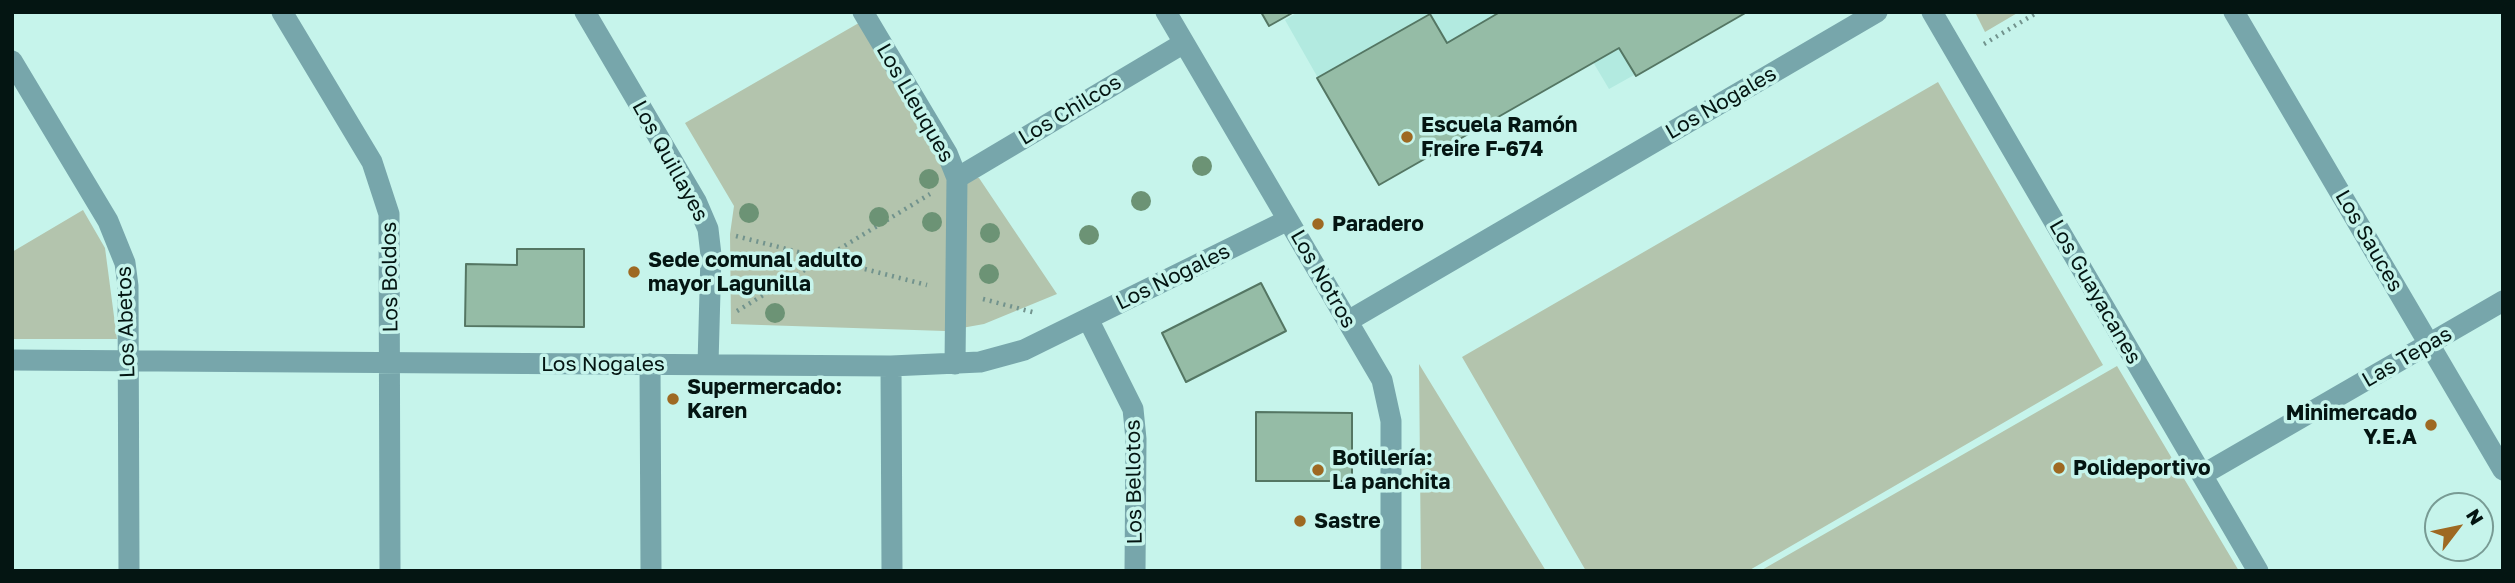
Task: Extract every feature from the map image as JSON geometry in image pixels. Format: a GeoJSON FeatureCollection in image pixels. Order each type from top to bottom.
{"type":"FeatureCollection","features":[{"type":"Feature","properties":{"kind":"street","name":"Los Boldos"},"geometry":{"type":"LineString","coordinates":[[282,12],[372,162],[386,197],[391,233],[390,571]]}},
{"type":"Feature","properties":{"kind":"street","name":"Los Quillayes"},"geometry":{"type":"LineString","coordinates":[[585,12],[696,201],[708,229],[711,255],[708,364]]}},
{"type":"Feature","properties":{"kind":"street","name":"Los Lleuques"},"geometry":{"type":"LineString","coordinates":[[863,12],[947,153],[957,178],[955,364]]}},
{"type":"Feature","properties":{"kind":"street","name":"Los Notros"},"geometry":{"type":"LineString","coordinates":[[1166,12],[1382,380],[1389,407],[1391,571]]}},
{"type":"Feature","properties":{"kind":"street","name":"Los Nogales"},"geometry":{"type":"LineString","coordinates":[[1348,321],[1877,12]]}},
{"type":"Feature","properties":{"kind":"street","name":"Los Guayacanes"},"geometry":{"type":"LineString","coordinates":[[1932,12],[2258,571]]}},
{"type":"Feature","properties":{"kind":"street","name":"Los Sauces"},"geometry":{"type":"LineString","coordinates":[[2234,12],[2503,470]]}},
{"type":"Feature","properties":{"kind":"street","name":"Los Chilcos"},"geometry":{"type":"LineString","coordinates":[[957,178],[1184,43]]}},
{"type":"Feature","properties":{"kind":"street","name":"Los Abetos"},"geometry":{"type":"LineString","coordinates":[[12,61],[117,240],[125,263],[128,286],[129,571]]}},
{"type":"Feature","properties":{"kind":"street","name":"Los Nogales"},"geometry":{"type":"LineString","coordinates":[[12,359],[891,366],[980,362],[1024,350],[1288,220]]}},
{"type":"Feature","properties":{"kind":"street","name":"Las Tepas"},"geometry":{"type":"LineString","coordinates":[[2202,475],[2503,301]]}},
{"type":"Feature","properties":{"kind":"street","name":"Los Bellotos"},"geometry":{"type":"LineString","coordinates":[[1088,319],[1133,409],[1136,439],[1135,571]]}},
{"type":"Feature","properties":{"kind":"street"},"geometry":{"type":"LineString","coordinates":[[650,364],[651,571]]}},
{"type":"Feature","properties":{"kind":"street"},"geometry":{"type":"LineString","coordinates":[[891,366],[892,571]]}},
{"type":"Feature","properties":{"kind":"path"},"geometry":{"type":"LineString","coordinates":[[1959,59],[2038,12]]}},
{"type":"Feature","properties":{"kind":"path"},"geometry":{"type":"LineString","coordinates":[[709,328],[957,178]]}},
{"type":"Feature","properties":{"kind":"path"},"geometry":{"type":"LineString","coordinates":[[708,229],[1049,317],[1088,319]]}},
{"type":"Feature","properties":{"kind":"shaded area","name":"Escuela Ramón Freire F-674"},"geometry":{"type":"Polygon","coordinates":[[[1298,12],[1747,12],[1609,89],[1593,62],[1379,185],[1285,20],[1298,12]]]}},
{"type":"Feature","properties":{"kind":"green space"},"geometry":{"type":"Polygon","coordinates":[[[1975,12],[2019,12],[1985,32],[1975,12]]]}},
{"type":"Feature","properties":{"kind":"green space"},"geometry":{"type":"Polygon","coordinates":[[[864,20],[949,177],[979,178],[1057,294],[984,324],[945,331],[731,324],[730,234],[734,206],[685,123],[864,20]]]}},
{"type":"Feature","properties":{"kind":"green space"},"geometry":{"type":"Polygon","coordinates":[[[1938,82],[2103,365],[1748,571],[1586,571],[1462,357],[1938,82]]]}},
{"type":"Feature","properties":{"kind":"green space"},"geometry":{"type":"Polygon","coordinates":[[[83,210],[105,248],[117,339],[12,339],[12,252],[83,210]]]}},
{"type":"Feature","properties":{"kind":"green space"},"geometry":{"type":"Polygon","coordinates":[[[1419,364],[1546,571],[1421,571],[1419,364]]]}},
{"type":"Feature","properties":{"kind":"green space","name":"Polideportivo"},"geometry":{"type":"Polygon","coordinates":[[[2117,366],[2239,571],[1760,571],[2117,366]]]}},
{"type":"Feature","properties":{"kind":"building"},"geometry":{"type":"Polygon","coordinates":[[[1261,12],[1294,12],[1269,26],[1261,12]]]}},
{"type":"Feature","properties":{"kind":"building","name":"Escuela Ramón Freire F-674"},"geometry":{"type":"Polygon","coordinates":[[[1500,12],[1747,12],[1636,76],[1619,48],[1379,185],[1317,78],[1430,14],[1447,43],[1500,12]]]}},
{"type":"Feature","properties":{"kind":"building"},"geometry":{"type":"Polygon","coordinates":[[[517,249],[584,249],[584,327],[465,326],[466,264],[517,265],[517,249]]]}},
{"type":"Feature","properties":{"kind":"building"},"geometry":{"type":"Polygon","coordinates":[[[1261,283],[1286,331],[1186,382],[1162,333],[1261,283]]]}},
{"type":"Feature","properties":{"kind":"building"},"geometry":{"type":"Polygon","coordinates":[[[1256,412],[1352,413],[1352,481],[1256,481],[1256,412]]]}},
{"type":"Feature","properties":{"kind":"place","name":"Escuela Ramón Freire F-674"},"geometry":{"type":"Point","coordinates":[1407,137]}},
{"type":"Feature","properties":{"kind":"place","name":"Paradero"},"geometry":{"type":"Point","coordinates":[1318,224]}},
{"type":"Feature","properties":{"kind":"place","name":"Sede comunal adulto mayor Lagunilla"},"geometry":{"type":"Point","coordinates":[634,272]}},
{"type":"Feature","properties":{"kind":"place","name":"Supermercado: Karen"},"geometry":{"type":"Point","coordinates":[673,399]}},
{"type":"Feature","properties":{"kind":"place","name":"Minimercado Y.E.A"},"geometry":{"type":"Point","coordinates":[2431,425]}},
{"type":"Feature","properties":{"kind":"place","name":"Polideportivo"},"geometry":{"type":"Point","coordinates":[2059,468]}},
{"type":"Feature","properties":{"kind":"place","name":"Botillería: La panchita"},"geometry":{"type":"Point","coordinates":[1318,470]}},
{"type":"Feature","properties":{"kind":"place","name":"Sastre"},"geometry":{"type":"Point","coordinates":[1300,521]}}]}
